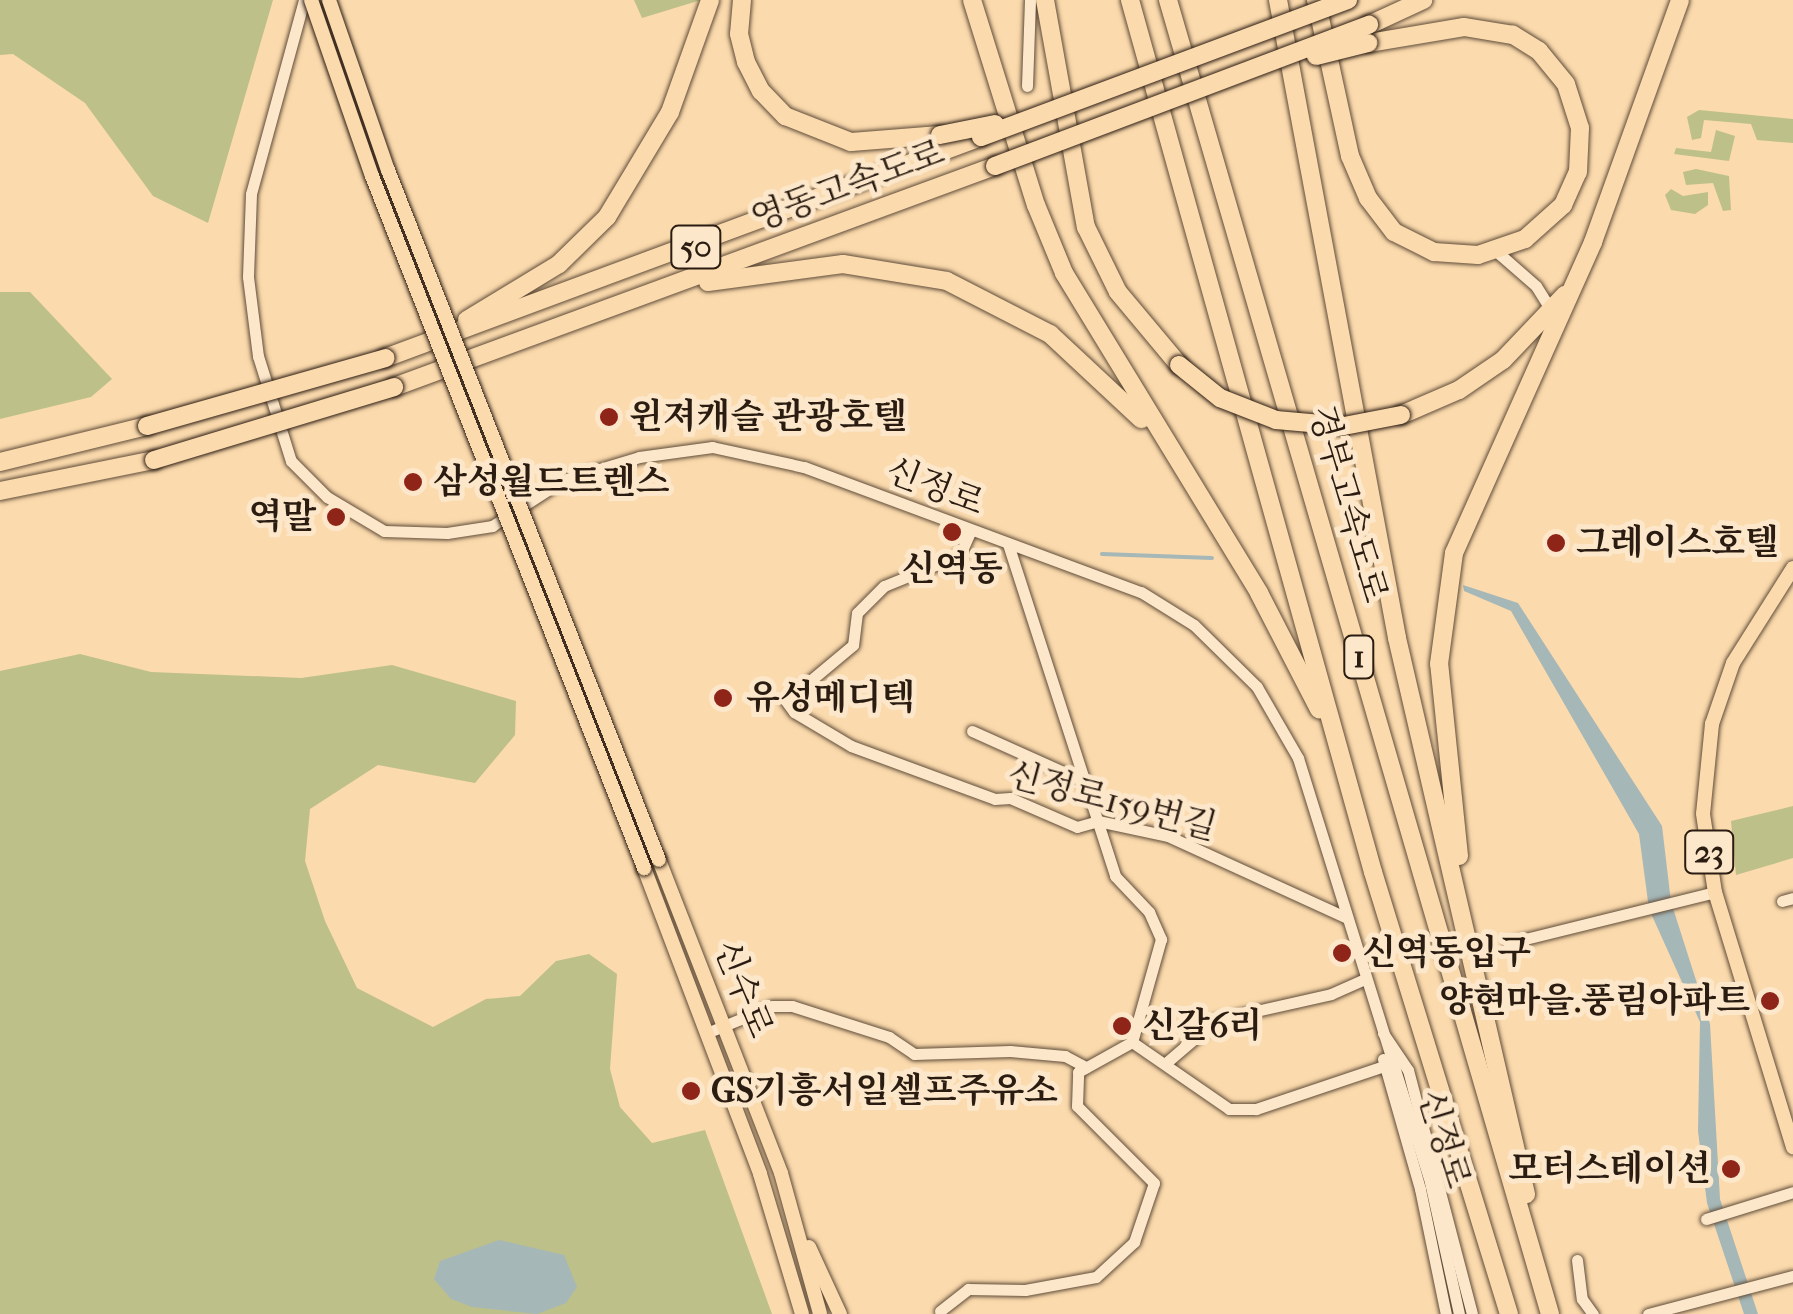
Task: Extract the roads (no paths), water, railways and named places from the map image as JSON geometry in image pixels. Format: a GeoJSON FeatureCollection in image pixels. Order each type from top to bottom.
{"type":"FeatureCollection","features":[{"type":"Feature","properties":{"kind":"highway"},"geometry":{"type":"LineString","coordinates":[[408,350],[560,264],[608,217],[670,112],[710,0]]}},
{"type":"Feature","properties":{"kind":"highway"},"geometry":{"type":"LineString","coordinates":[[742,0],[739,34],[746,62],[760,91],[785,116],[851,142],[940,135],[1054,113]]}},
{"type":"Feature","properties":{"kind":"highway"},"geometry":{"type":"LineString","coordinates":[[972,0],[1060,263],[1294,654],[1353,798]]}},
{"type":"Feature","properties":{"kind":"highway"},"geometry":{"type":"LineString","coordinates":[[1045,0],[1086,227],[1118,292],[1180,365],[1220,398],[1276,420],[1344,426],[1401,415],[1481,376],[1552,312],[1593,242]]}},
{"type":"Feature","properties":{"kind":"highway","name":"경부고속도로"},"geometry":{"type":"LineString","coordinates":[[1130,0],[1353,798],[1508,1314]]}},
{"type":"Feature","properties":{"kind":"highway","name":"경부고속도로"},"geometry":{"type":"LineString","coordinates":[[1168,0],[1550,1314]]}},
{"type":"Feature","properties":{"kind":"highway"},"geometry":{"type":"LineString","coordinates":[[1278,0],[1398,638],[1475,955],[1550,1314]]}},
{"type":"Feature","properties":{"kind":"highway"},"geometry":{"type":"LineString","coordinates":[[1316,0],[1350,156],[1377,212],[1394,232],[1434,252],[1496,251],[1538,230],[1572,186],[1582,143],[1566,84],[1539,52],[1497,30],[1445,28],[1368,34]]}},
{"type":"Feature","properties":{"kind":"highway","name":"영동고속도로"},"geometry":{"type":"LineString","coordinates":[[0,462],[148,426],[385,358],[1054,113],[1348,0]]}},
{"type":"Feature","properties":{"kind":"highway"},"geometry":{"type":"LineString","coordinates":[[1368,34],[1423,0]]}},
{"type":"Feature","properties":{"kind":"highway"},"geometry":{"type":"LineString","coordinates":[[1475,955],[1440,698],[1446,591],[1470,505],[1550,347],[1593,242],[1680,0]]}},
{"type":"Feature","properties":{"kind":"highway","name":"영동고속도로"},"geometry":{"type":"LineString","coordinates":[[0,491],[154,460],[394,386],[1248,74],[1368,34]]}},
{"type":"Feature","properties":{"kind":"highway"},"geometry":{"type":"LineString","coordinates":[[644,296],[793,267],[843,264],[947,281],[1024,316],[1083,360],[1114,388],[1194,488]]}},
{"type":"Feature","properties":{"kind":"main road","name":"신수로"},"geometry":{"type":"LineString","coordinates":[[308,0],[372,176],[709,1032],[794,1286],[798,1314]]}},
{"type":"Feature","properties":{"kind":"main road","name":"신수로"},"geometry":{"type":"LineString","coordinates":[[328,0],[388,170],[726,1025],[781,1173],[820,1314]]}},
{"type":"Feature","properties":{"kind":"main road","name":"23"},"geometry":{"type":"LineString","coordinates":[[1793,568],[1747,636],[1712,724],[1703,814],[1715,892],[1793,1147]]}},
{"type":"Feature","properties":{"kind":"main road"},"geometry":{"type":"LineString","coordinates":[[781,1173],[838,1314]]}},
{"type":"Feature","properties":{"kind":"street","name":"신정로"},"geometry":{"type":"LineString","coordinates":[[308,0],[251,194],[248,277],[258,356],[291,461],[326,497],[384,531],[447,533],[492,526],[564,480],[639,456],[712,447],[804,467],[1168,606],[1257,687],[1298,758],[1430,1182],[1460,1314]]}},
{"type":"Feature","properties":{"kind":"street"},"geometry":{"type":"LineString","coordinates":[[1026,86],[1030,0]]}},
{"type":"Feature","properties":{"kind":"street"},"geometry":{"type":"LineString","coordinates":[[1496,251],[1536,286],[1552,312]]}},
{"type":"Feature","properties":{"kind":"street","name":"신정로159번길"},"geometry":{"type":"LineString","coordinates":[[970,530],[960,556],[884,586],[857,613],[853,644],[808,678],[786,701],[851,746],[995,799],[1010,798],[1077,828],[1098,821],[1168,836],[1346,918]]}},
{"type":"Feature","properties":{"kind":"street"},"geometry":{"type":"LineString","coordinates":[[940,1311],[968,1288],[1025,1290],[1096,1276],[1134,1242],[1154,1183],[1077,1106],[1078,1072],[1132,1042],[1160,940],[1150,912],[1115,876],[1008,544]]}},
{"type":"Feature","properties":{"kind":"street"},"geometry":{"type":"LineString","coordinates":[[972,731],[1083,781]]}},
{"type":"Feature","properties":{"kind":"street"},"geometry":{"type":"LineString","coordinates":[[1509,943],[1682,897],[1715,892]]}},
{"type":"Feature","properties":{"kind":"street"},"geometry":{"type":"LineString","coordinates":[[1167,1062],[1216,1020],[1331,994],[1365,979]]}},
{"type":"Feature","properties":{"kind":"street"},"geometry":{"type":"LineString","coordinates":[[709,1032],[772,1006],[792,1006],[889,1037],[914,1054],[1010,1051],[1065,1056],[1086,1067]]}},
{"type":"Feature","properties":{"kind":"street"},"geometry":{"type":"LineString","coordinates":[[1380,1030],[1384,1066],[1420,1189],[1446,1314]]}},
{"type":"Feature","properties":{"kind":"street"},"geometry":{"type":"LineString","coordinates":[[1380,1030],[1408,1070],[1472,1314]]}},
{"type":"Feature","properties":{"kind":"street"},"geometry":{"type":"LineString","coordinates":[[1132,1042],[1167,1062],[1229,1109],[1256,1108],[1384,1066]]}},
{"type":"Feature","properties":{"kind":"street"},"geometry":{"type":"LineString","coordinates":[[1706,1219],[1793,1192]]}},
{"type":"Feature","properties":{"kind":"street"},"geometry":{"type":"LineString","coordinates":[[1577,1260],[1582,1299],[1593,1314]]}},
{"type":"Feature","properties":{"kind":"street"},"geometry":{"type":"LineString","coordinates":[[1648,1314],[1793,1276]]}},
{"type":"Feature","properties":{"kind":"waterway"},"geometry":{"type":"LineString","coordinates":[[1102,554],[1212,558]]}},
{"type":"Feature","properties":{"kind":"place","name":"윈져캐슬 관광호텔"},"geometry":{"type":"Point","coordinates":[609,417]}},
{"type":"Feature","properties":{"kind":"place","name":"삼성월드트렌스"},"geometry":{"type":"Point","coordinates":[413,482]}},
{"type":"Feature","properties":{"kind":"place","name":"역말"},"geometry":{"type":"Point","coordinates":[336,517]}},
{"type":"Feature","properties":{"kind":"place","name":"신역동"},"geometry":{"type":"Point","coordinates":[952,532]}},
{"type":"Feature","properties":{"kind":"place","name":"그레이스호텔"},"geometry":{"type":"Point","coordinates":[1556,543]}},
{"type":"Feature","properties":{"kind":"place","name":"유성메디텍"},"geometry":{"type":"Point","coordinates":[723,698]}},
{"type":"Feature","properties":{"kind":"place","name":"신역동입구"},"geometry":{"type":"Point","coordinates":[1342,953]}},
{"type":"Feature","properties":{"kind":"place","name":"양현마을.풍림아파트"},"geometry":{"type":"Point","coordinates":[1770,1001]}},
{"type":"Feature","properties":{"kind":"place","name":"신갈6리"},"geometry":{"type":"Point","coordinates":[1122,1026]}},
{"type":"Feature","properties":{"kind":"place","name":"GS기흥서일셀프주유소"},"geometry":{"type":"Point","coordinates":[691,1091]}},
{"type":"Feature","properties":{"kind":"place","name":"모터스테이션"},"geometry":{"type":"Point","coordinates":[1731,1169]}}]}
